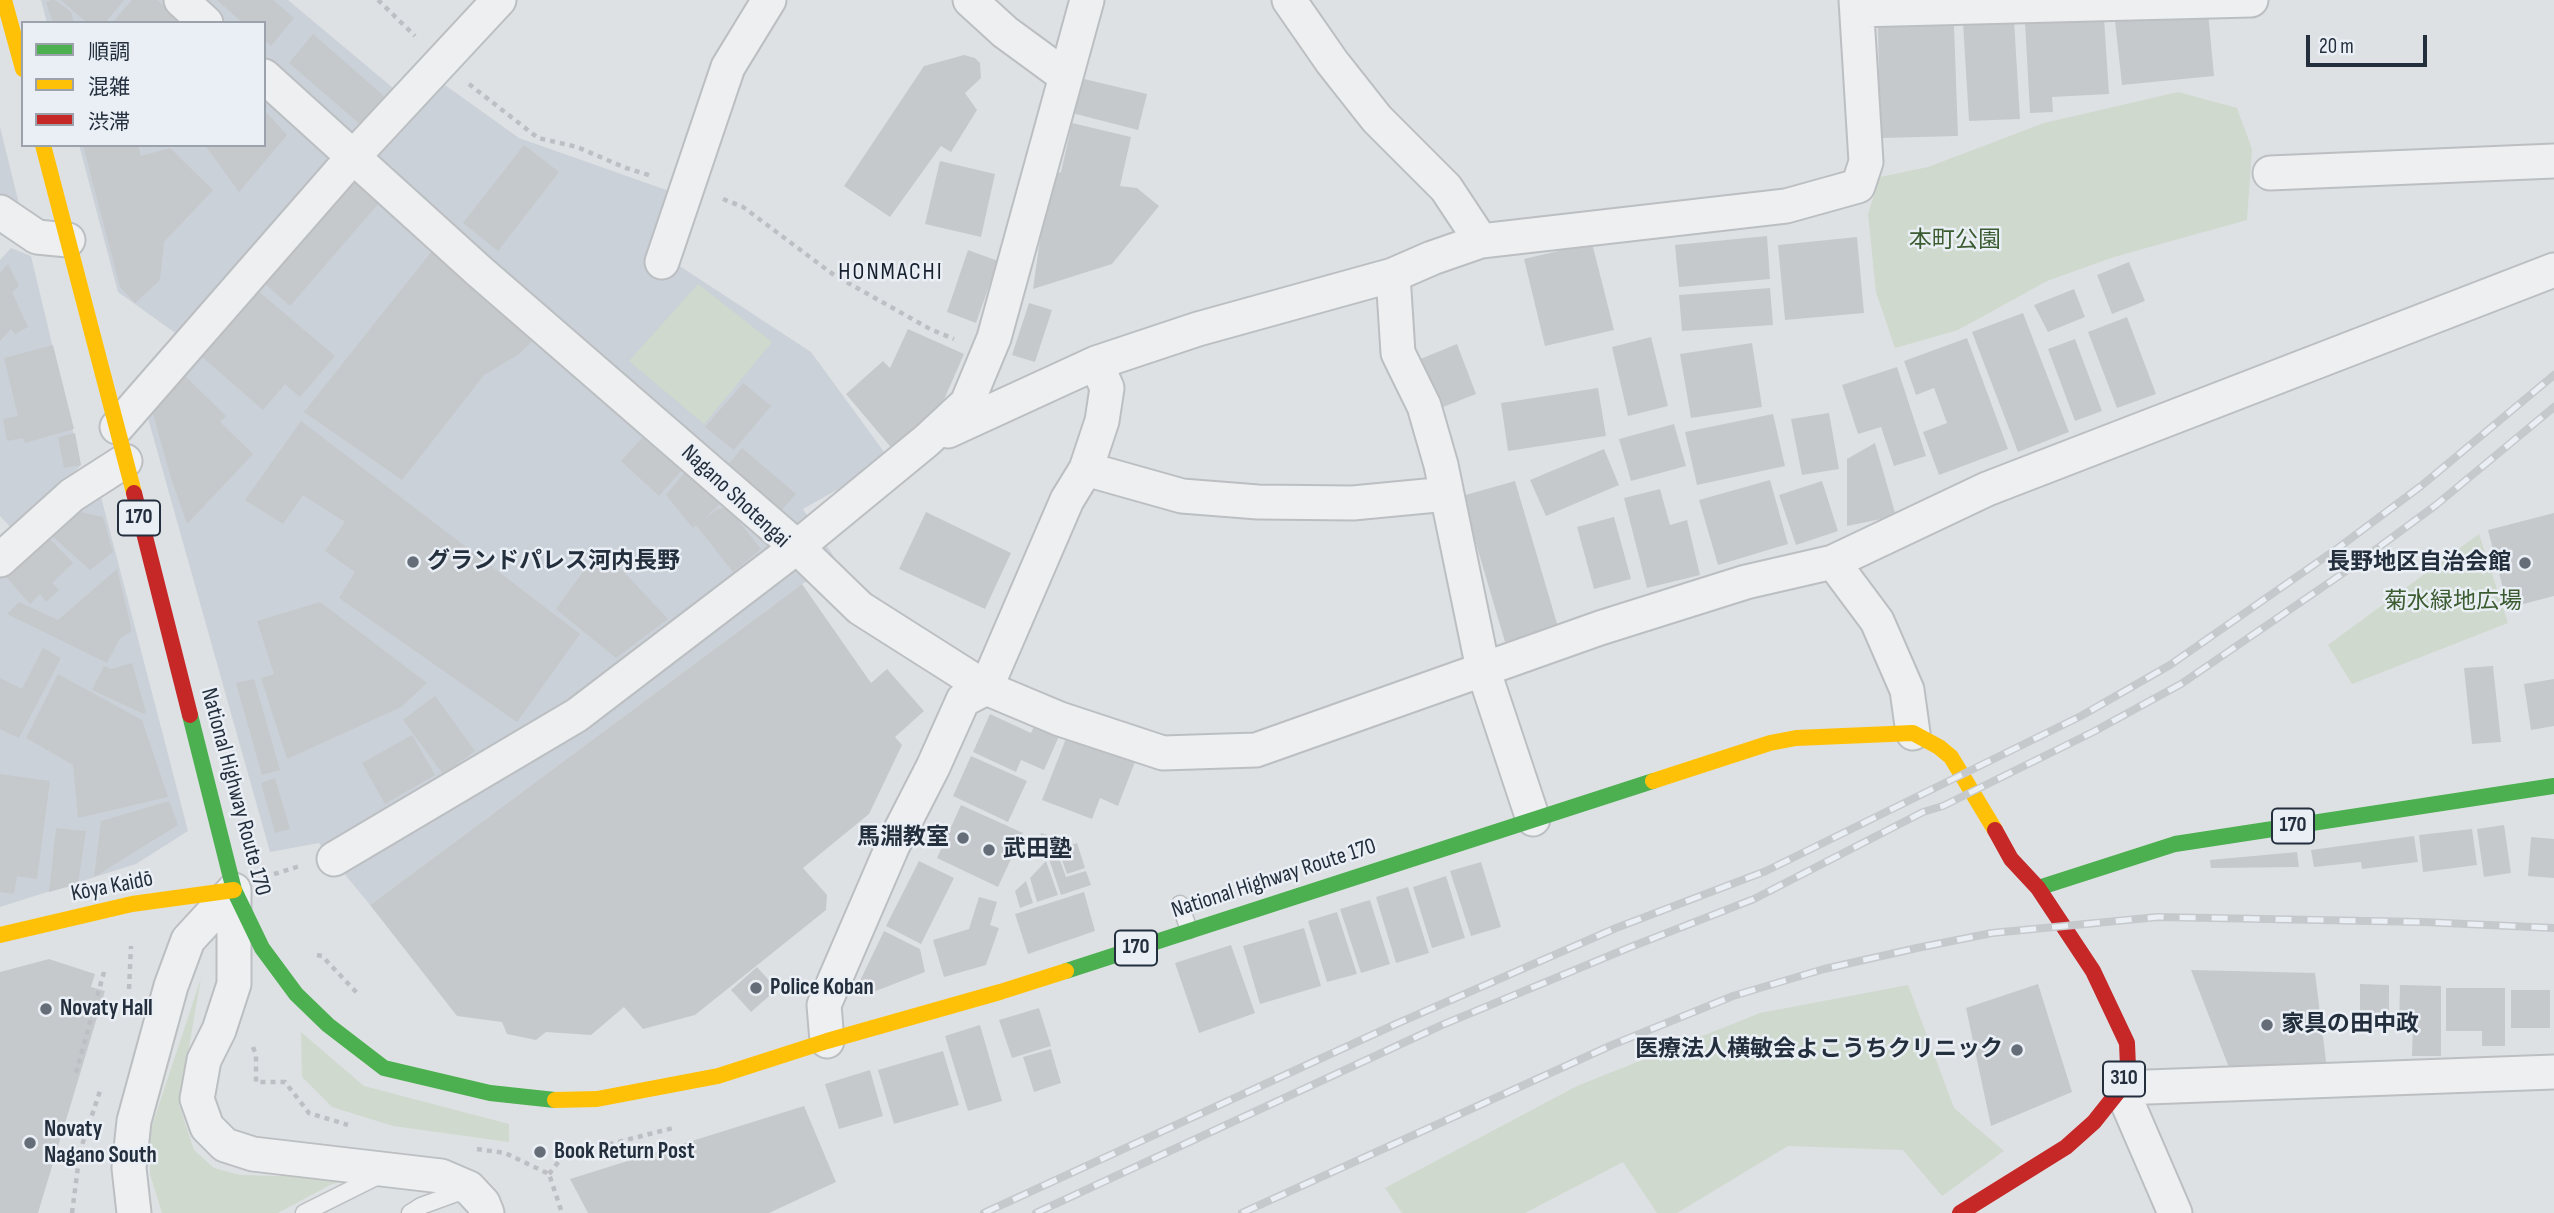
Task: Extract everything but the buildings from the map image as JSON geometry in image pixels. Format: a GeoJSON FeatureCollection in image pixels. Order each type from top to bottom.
{"type":"FeatureCollection","features":[{"type":"Feature","properties":{"kind":"main road"},"geometry":{"type":"LineString","coordinates":[[4,0],[21,62]]}},
{"type":"Feature","properties":{"kind":"main road","name":"National Highway Route 170"},"geometry":{"type":"LineString","coordinates":[[44,147],[234,890],[262,948],[296,994],[328,1025],[384,1068],[490,1093],[545,1100],[597,1099],[718,1076],[827,1041],[1000,992],[1770,743],[1796,738],[1913,733]]}},
{"type":"Feature","properties":{"kind":"main road"},"geometry":{"type":"LineString","coordinates":[[1913,733],[1951,757],[2011,859],[2038,888]]}},
{"type":"Feature","properties":{"kind":"main road","name":"170"},"geometry":{"type":"LineString","coordinates":[[2038,888],[2175,844],[2554,786]]}},
{"type":"Feature","properties":{"kind":"main road","name":"310"},"geometry":{"type":"LineString","coordinates":[[1960,1213],[2066,1147],[2094,1122],[2121,1088],[2129,1067],[2127,1043],[2093,971],[2038,888]]}},
{"type":"Feature","properties":{"kind":"main road","name":"Kōya Kaidō"},"geometry":{"type":"LineString","coordinates":[[0,935],[131,904],[234,890]]}},
{"type":"Feature","properties":{"kind":"street"},"geometry":{"type":"LineString","coordinates":[[181,0],[204,21]]}},
{"type":"Feature","properties":{"kind":"street"},"geometry":{"type":"LineString","coordinates":[[117,427],[353,157],[444,63],[499,0]]}},
{"type":"Feature","properties":{"kind":"street"},"geometry":{"type":"LineString","coordinates":[[662,262],[728,67],[769,0]]}},
{"type":"Feature","properties":{"kind":"street"},"geometry":{"type":"LineString","coordinates":[[970,0],[1005,32],[1065,76]]}},
{"type":"Feature","properties":{"kind":"street"},"geometry":{"type":"LineString","coordinates":[[1087,0],[995,338],[967,403],[926,441],[797,547],[860,608],[986,688],[1060,719],[1163,753],[1256,750],[1600,628],[1746,582],[1833,562],[1987,489],[2554,270]]}},
{"type":"Feature","properties":{"kind":"street"},"geometry":{"type":"LineString","coordinates":[[1289,0],[1332,62],[1377,119],[1446,188],[1481,241]]}},
{"type":"Feature","properties":{"kind":"street"},"geometry":{"type":"LineString","coordinates":[[926,441],[1096,363],[1198,329],[1393,275],[1481,241],[1786,206],[1858,186],[1866,162],[1856,5],[2251,0]]}},
{"type":"Feature","properties":{"kind":"street","name":"Nagano Shotengai"},"geometry":{"type":"LineString","coordinates":[[266,78],[489,280],[797,547],[577,715],[334,859]]}},
{"type":"Feature","properties":{"kind":"street"},"geometry":{"type":"LineString","coordinates":[[2270,173],[2554,161]]}},
{"type":"Feature","properties":{"kind":"street"},"geometry":{"type":"LineString","coordinates":[[0,212],[37,237],[68,240]]}},
{"type":"Feature","properties":{"kind":"street"},"geometry":{"type":"LineString","coordinates":[[1393,275],[1398,354],[1424,406],[1447,494],[1483,669],[1534,819]]}},
{"type":"Feature","properties":{"kind":"street"},"geometry":{"type":"LineString","coordinates":[[827,1041],[824,1004],[893,845],[933,767],[963,700],[986,688],[1067,500],[1086,469],[1102,421],[1107,388],[1096,363]]}},
{"type":"Feature","properties":{"kind":"street"},"geometry":{"type":"LineString","coordinates":[[0,560],[72,495],[125,461]]}},
{"type":"Feature","properties":{"kind":"street"},"geometry":{"type":"LineString","coordinates":[[1086,469],[1182,496],[1245,501],[1353,503],[1447,494]]}},
{"type":"Feature","properties":{"kind":"street"},"geometry":{"type":"LineString","coordinates":[[1833,562],[1877,621],[1907,690],[1913,733]]}},
{"type":"Feature","properties":{"kind":"street"},"geometry":{"type":"LineString","coordinates":[[234,890],[234,984],[219,1030],[204,1060],[197,1099],[207,1126],[225,1145],[253,1154],[441,1176],[478,1201]]}},
{"type":"Feature","properties":{"kind":"street"},"geometry":{"type":"LineString","coordinates":[[134,1213],[129,1168],[134,1121],[170,986],[188,940],[234,890]]}},
{"type":"Feature","properties":{"kind":"street"},"geometry":{"type":"LineString","coordinates":[[2175,1213],[2121,1088],[2554,1072]]}},
{"type":"Feature","properties":{"kind":"lane"},"geometry":{"type":"LineString","coordinates":[[1180,904],[1189,930]]}},
{"type":"Feature","properties":{"kind":"lane"},"geometry":{"type":"LineString","coordinates":[[304,1213],[389,1170]]}},
{"type":"Feature","properties":{"kind":"lane"},"geometry":{"type":"LineString","coordinates":[[410,1213],[421,1206],[478,1201]]}},
{"type":"Feature","properties":{"kind":"path"},"geometry":{"type":"LineString","coordinates":[[274,874],[278,886]]}},
{"type":"Feature","properties":{"kind":"path"},"geometry":{"type":"LineString","coordinates":[[129,996],[131,939]]}},
{"type":"Feature","properties":{"kind":"path"},"geometry":{"type":"LineString","coordinates":[[310,945],[327,972]]}},
{"type":"Feature","properties":{"kind":"path"},"geometry":{"type":"LineString","coordinates":[[316,955],[322,956],[362,998]]}},
{"type":"Feature","properties":{"kind":"path"},"geometry":{"type":"LineString","coordinates":[[76,1073],[104,972]]}},
{"type":"Feature","properties":{"kind":"path"},"geometry":{"type":"LineString","coordinates":[[72,1213],[79,1151],[105,1077]]}},
{"type":"Feature","properties":{"kind":"shaded area"},"geometry":{"type":"Polygon","coordinates":[[[41,0],[288,0],[399,93],[185,340],[118,292],[80,147],[266,147],[266,21],[46,21],[41,0]]]}},
{"type":"Feature","properties":{"kind":"shaded area"},"geometry":{"type":"Polygon","coordinates":[[[438,80],[519,138],[675,193],[675,263],[811,352],[890,460],[803,509],[838,563],[802,584],[370,905],[319,843],[270,852],[144,404],[438,80]]]}},
{"type":"Feature","properties":{"kind":"shaded area"},"geometry":{"type":"Polygon","coordinates":[[[0,127],[22,216],[0,203],[0,127]]]}},
{"type":"Feature","properties":{"kind":"shaded area"},"geometry":{"type":"Polygon","coordinates":[[[11,248],[31,256],[81,465],[15,532],[0,516],[0,260],[11,248]]]}},
{"type":"Feature","properties":{"kind":"shaded area"},"geometry":{"type":"Polygon","coordinates":[[[100,493],[188,831],[136,864],[0,907],[0,569],[100,493]]]}},
{"type":"Feature","properties":{"kind":"green space","name":"本町公園"},"geometry":{"type":"Polygon","coordinates":[[[2178,92],[2237,108],[2252,149],[2247,220],[2114,257],[2047,281],[1958,330],[1895,348],[1876,292],[1868,214],[1880,177],[1928,167],[2044,123],[2178,92]]]}},
{"type":"Feature","properties":{"kind":"green space"},"geometry":{"type":"Polygon","coordinates":[[[698,284],[772,342],[704,424],[629,361],[698,284]]]}},
{"type":"Feature","properties":{"kind":"green space","name":"菊水緑地広場"},"geometry":{"type":"Polygon","coordinates":[[[2479,534],[2508,623],[2352,684],[2328,645],[2479,534]]]}},
{"type":"Feature","properties":{"kind":"green space"},"geometry":{"type":"Polygon","coordinates":[[[201,978],[179,1105],[194,1150],[214,1168],[240,1175],[352,1178],[330,1185],[278,1213],[162,1213],[150,1174],[150,1132],[201,978]]]}},
{"type":"Feature","properties":{"kind":"green space"},"geometry":{"type":"Polygon","coordinates":[[[1908,985],[1954,1108],[2004,1151],[1942,1196],[1903,1150],[1788,1146],[1677,1213],[1657,1213],[1623,1162],[1525,1213],[1402,1213],[1385,1188],[1577,1086],[1760,1013],[1908,985]]]}},
{"type":"Feature","properties":{"kind":"green space"},"geometry":{"type":"Polygon","coordinates":[[[301,1032],[364,1086],[509,1124],[509,1142],[393,1126],[332,1107],[302,1077],[301,1032]]]}},
{"type":"Feature","properties":{"kind":"railway"},"geometry":{"type":"LineString","coordinates":[[984,1213],[1396,1024],[1616,928],[1766,871],[2081,716],[2170,665],[2338,548],[2421,486],[2554,375]]}},
{"type":"Feature","properties":{"kind":"railway"},"geometry":{"type":"LineString","coordinates":[[1036,1213],[1442,1025],[1754,899],[1923,812],[1943,806],[2093,732],[2181,684],[2352,567],[2436,505],[2554,407]]}},
{"type":"Feature","properties":{"kind":"railway"},"geometry":{"type":"LineString","coordinates":[[1242,1213],[1612,1045],[1733,996],[1824,969],[1917,948],[1992,933],[2158,917],[2423,922],[2554,928]]}},
{"type":"Feature","properties":{"kind":"traffic: fast"},"geometry":{"type":"LineString","coordinates":[[190,715],[234,890],[262,948],[296,994],[328,1025],[384,1068],[490,1093],[555,1100]]}},
{"type":"Feature","properties":{"kind":"traffic: fast"},"geometry":{"type":"LineString","coordinates":[[1066,971],[1653,781]]}},
{"type":"Feature","properties":{"kind":"traffic: fast"},"geometry":{"type":"LineString","coordinates":[[2038,888],[2175,844],[2554,786]]}},
{"type":"Feature","properties":{"kind":"traffic: slow"},"geometry":{"type":"LineString","coordinates":[[4,0],[21,62]]}},
{"type":"Feature","properties":{"kind":"traffic: slow"},"geometry":{"type":"LineString","coordinates":[[44,147],[134,493]]}},
{"type":"Feature","properties":{"kind":"traffic: slow"},"geometry":{"type":"LineString","coordinates":[[1653,781],[1770,743],[1796,738],[1913,733],[1951,757],[1995,830]]}},
{"type":"Feature","properties":{"kind":"traffic: slow"},"geometry":{"type":"LineString","coordinates":[[0,935],[132,904],[234,890]]}},
{"type":"Feature","properties":{"kind":"traffic: slow"},"geometry":{"type":"LineString","coordinates":[[555,1100],[597,1099],[718,1076],[1066,971]]}},
{"type":"Feature","properties":{"kind":"traffic: jam"},"geometry":{"type":"LineString","coordinates":[[134,493],[190,715]]}},
{"type":"Feature","properties":{"kind":"traffic: jam"},"geometry":{"type":"LineString","coordinates":[[1960,1213],[2066,1147],[2094,1122],[2121,1088],[2128,1067],[2127,1043],[2093,971],[2038,888],[2011,859],[1995,830]]}},
{"type":"Feature","properties":{"kind":"place","name":"グランドパレス河内長野"},"geometry":{"type":"Point","coordinates":[413,562]}},
{"type":"Feature","properties":{"kind":"place","name":"長野地区自治会館"},"geometry":{"type":"Point","coordinates":[2525,563]}},
{"type":"Feature","properties":{"kind":"place","name":"馬淵教室"},"geometry":{"type":"Point","coordinates":[963,838]}},
{"type":"Feature","properties":{"kind":"place","name":"武田塾"},"geometry":{"type":"Point","coordinates":[989,850]}},
{"type":"Feature","properties":{"kind":"place","name":"Police Koban"},"geometry":{"type":"Point","coordinates":[756,988]}},
{"type":"Feature","properties":{"kind":"place","name":"Novaty Hall"},"geometry":{"type":"Point","coordinates":[46,1009]}},
{"type":"Feature","properties":{"kind":"place","name":"家具の田中政"},"geometry":{"type":"Point","coordinates":[2267,1025]}},
{"type":"Feature","properties":{"kind":"place","name":"医療法人横敏会よこうちクリニック"},"geometry":{"type":"Point","coordinates":[2017,1050]}},
{"type":"Feature","properties":{"kind":"place","name":"Novaty Nagano South"},"geometry":{"type":"Point","coordinates":[30,1143]}},
{"type":"Feature","properties":{"kind":"place","name":"Book Return Post"},"geometry":{"type":"Point","coordinates":[540,1152]}},
{"type":"Feature","properties":{"kind":"district","name":"HONMACHI"},"geometry":{"type":"Point","coordinates":[891,273]}}]}
